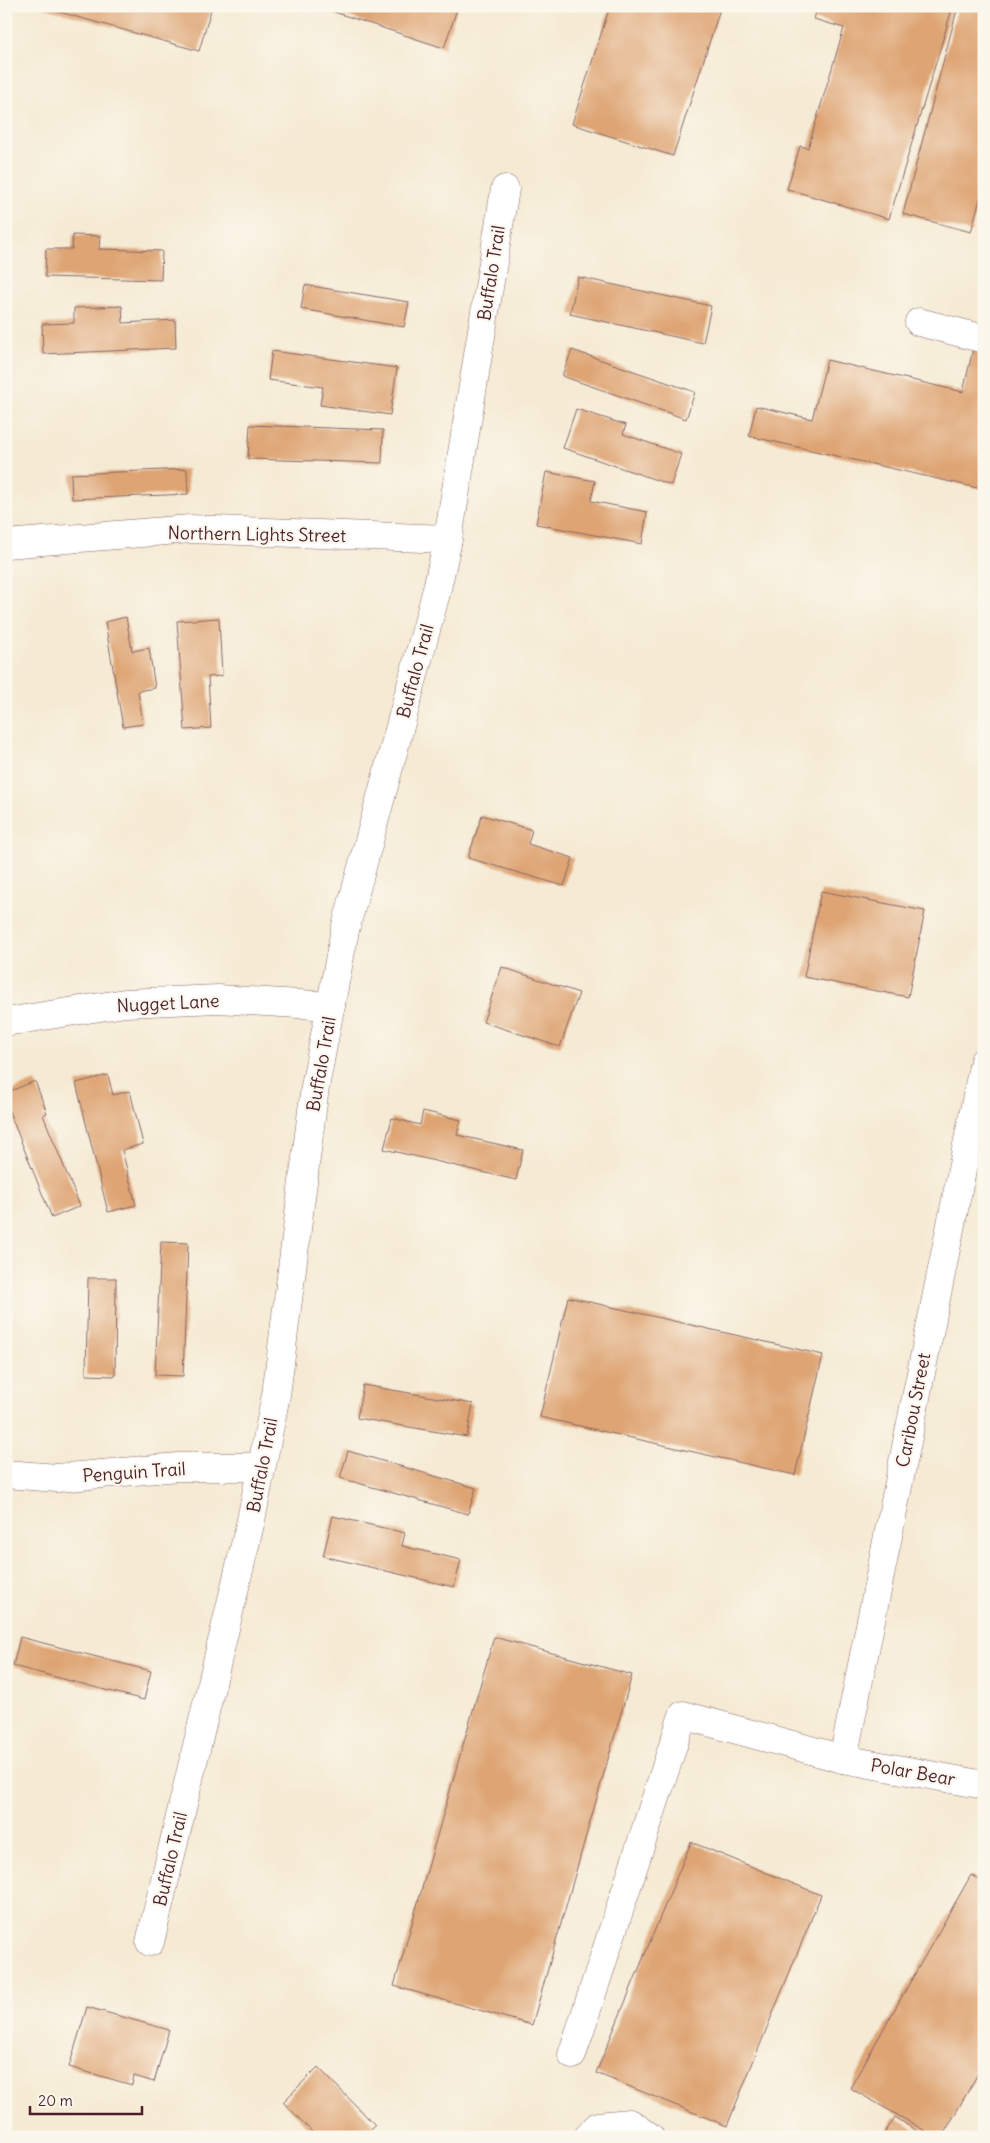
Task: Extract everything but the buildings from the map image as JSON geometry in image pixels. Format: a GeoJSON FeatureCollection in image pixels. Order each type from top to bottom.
{"type":"FeatureCollection","features":[{"type":"Feature","properties":{"kind":"street","name":"Buffalo Trail"},"geometry":{"type":"LineString","coordinates":[[150,1942],[249,1529],[276,1395],[315,1087],[346,930],[436,593],[448,539],[505,189]]}},
{"type":"Feature","properties":{"kind":"street"},"geometry":{"type":"LineString","coordinates":[[919,322],[984,339]]}},
{"type":"Feature","properties":{"kind":"street","name":"Northern Lights Street"},"geometry":{"type":"LineString","coordinates":[[6,544],[190,529],[448,539]]}},
{"type":"Feature","properties":{"kind":"street","name":"Nugget Lane"},"geometry":{"type":"LineString","coordinates":[[6,1022],[66,1011],[144,1002],[218,999],[331,1006]]}},
{"type":"Feature","properties":{"kind":"street","name":"Caribou Street"},"geometry":{"type":"LineString","coordinates":[[843,1759],[983,1065]]}},
{"type":"Feature","properties":{"kind":"street","name":"Penguin Trail"},"geometry":{"type":"LineString","coordinates":[[6,1474],[57,1478],[178,1467],[261,1467]]}},
{"type":"Feature","properties":{"kind":"street","name":"Polar Bear"},"geometry":{"type":"LineString","coordinates":[[572,2055],[683,1715],[843,1759],[984,1785]]}},
{"type":"Feature","properties":{"kind":"street"},"geometry":{"type":"LineString","coordinates":[[588,2137],[598,2126],[630,2123],[650,2137]]}}]}
